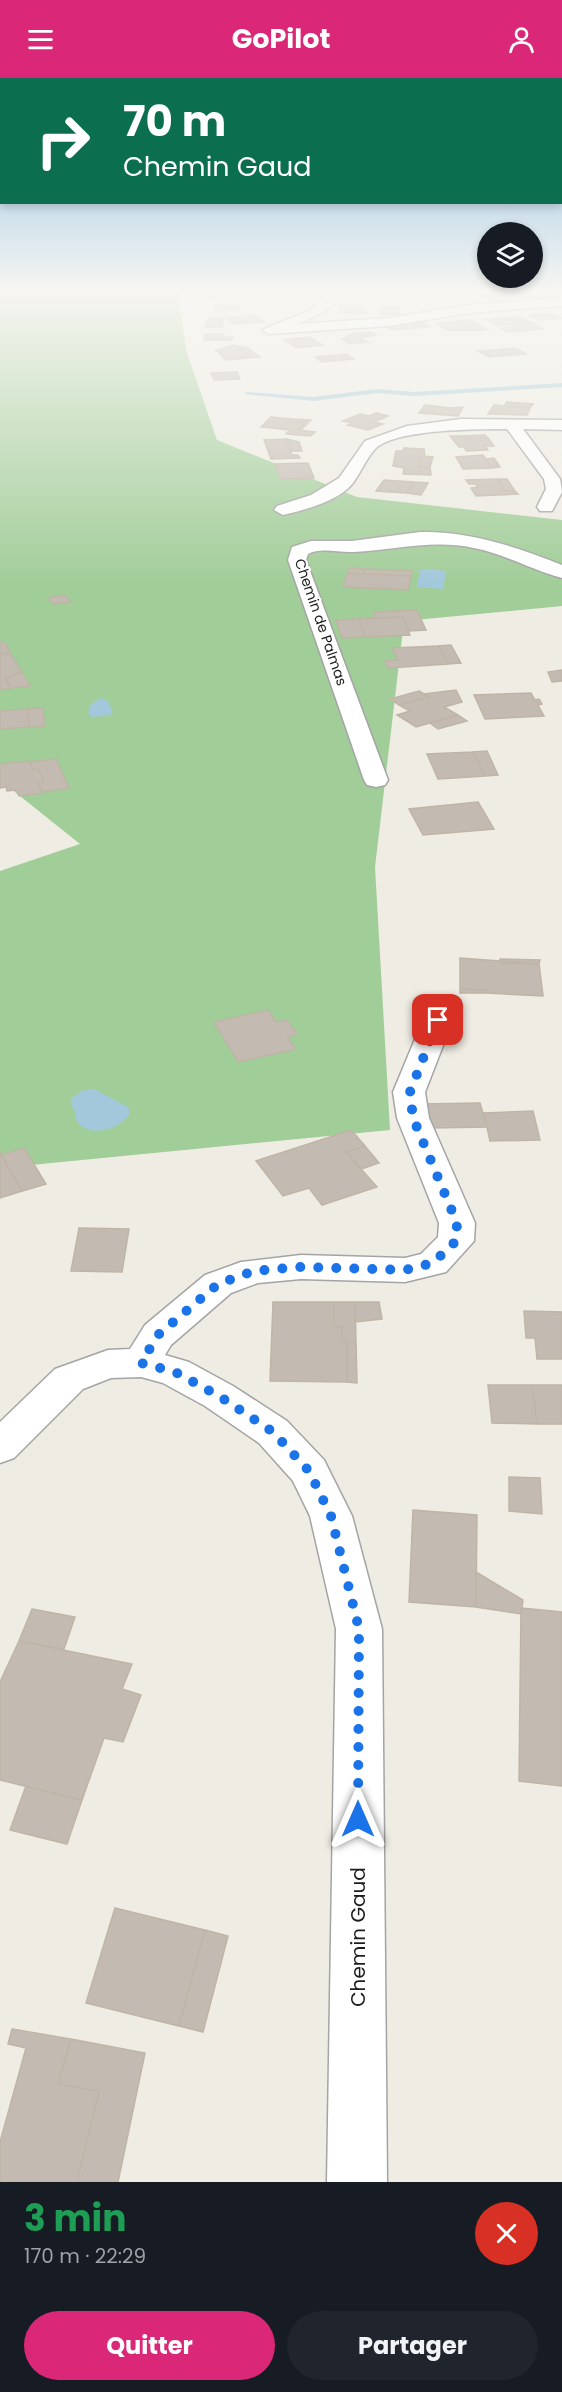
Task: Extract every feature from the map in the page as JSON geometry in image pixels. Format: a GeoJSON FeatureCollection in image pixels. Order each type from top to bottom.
{"type":"FeatureCollection","features":[{"type":"Feature","properties":{"kind":"street"},"geometry":{"type":"LineString","coordinates":[[283,510],[317,499],[345,482],[371,444],[407,431],[461,424],[562,425]]}},
{"type":"Feature","properties":{"kind":"street"},"geometry":{"type":"LineString","coordinates":[[512,424],[552,479],[555,489],[546,507]]}},
{"type":"Feature","properties":{"kind":"street","name":"Chemin de Palmas"},"geometry":{"type":"LineString","coordinates":[[376,780],[297,560],[299,551],[310,545],[350,547],[413,538],[443,537],[491,546],[562,572]]}},
{"type":"Feature","properties":{"kind":"street"},"geometry":{"type":"LineString","coordinates":[[141,1363],[158,1335],[218,1284],[254,1271],[301,1267],[405,1270],[433,1263],[456,1241],[457,1223],[413,1118],[410,1092],[438,1020]]}},
{"type":"Feature","properties":{"kind":"street","name":"Chemin Gaud"},"geometry":{"type":"LineString","coordinates":[[0,1447],[69,1378],[108,1364],[141,1363],[175,1372],[219,1396],[273,1432],[309,1471],[331,1516],[359,1629],[357,2182]]}},
{"type":"Feature","properties":{"kind":"green space"},"geometry":{"type":"Polygon","coordinates":[[[0,389],[199,389],[217,440],[357,497],[562,520],[562,606],[404,621],[375,867],[390,1130],[0,1168],[0,871],[80,844],[0,780],[0,389]]]}},
{"type":"Feature","properties":{"kind":"water"},"geometry":{"type":"Polygon","coordinates":[[[420,570],[446,571],[443,589],[417,587],[420,570]]]}},
{"type":"Feature","properties":{"kind":"water"},"geometry":{"type":"Polygon","coordinates":[[[101,698],[108,701],[113,713],[107,716],[92,717],[88,713],[91,704],[101,698]]]}},
{"type":"Feature","properties":{"kind":"water"},"geometry":{"type":"Polygon","coordinates":[[[94,1089],[128,1107],[130,1113],[126,1119],[105,1130],[89,1130],[82,1126],[75,1118],[71,1099],[81,1091],[94,1089]]]}},
{"type":"Feature","properties":{"kind":"building"},"geometry":{"type":"Polygon","coordinates":[[[507,402],[533,404],[530,408],[504,406],[507,402]]]}},
{"type":"Feature","properties":{"kind":"building"},"geometry":{"type":"Polygon","coordinates":[[[425,405],[463,407],[458,416],[419,413],[425,405]]]}},
{"type":"Feature","properties":{"kind":"building"},"geometry":{"type":"Polygon","coordinates":[[[494,405],[530,408],[527,415],[488,414],[494,405]]]}},
{"type":"Feature","properties":{"kind":"building"},"geometry":{"type":"Polygon","coordinates":[[[376,413],[388,416],[374,422],[383,424],[368,430],[348,425],[353,423],[343,421],[360,414],[369,416],[376,413]]]}},
{"type":"Feature","properties":{"kind":"building"},"geometry":{"type":"Polygon","coordinates":[[[271,417],[291,419],[288,422],[304,423],[298,430],[315,432],[311,436],[286,434],[290,430],[261,427],[271,417]]]}},
{"type":"Feature","properties":{"kind":"building"},"geometry":{"type":"Polygon","coordinates":[[[291,419],[311,420],[301,430],[298,430],[304,423],[288,422],[291,419]]]}},
{"type":"Feature","properties":{"kind":"building"},"geometry":{"type":"Polygon","coordinates":[[[485,435],[488,438],[463,439],[461,436],[485,435]]]}},
{"type":"Feature","properties":{"kind":"building"},"geometry":{"type":"Polygon","coordinates":[[[450,436],[461,436],[463,439],[488,438],[494,446],[485,446],[488,450],[466,451],[464,447],[459,447],[450,436]]]}},
{"type":"Feature","properties":{"kind":"building"},"geometry":{"type":"Polygon","coordinates":[[[286,439],[299,442],[302,451],[291,451],[286,439]]]}},
{"type":"Feature","properties":{"kind":"building"},"geometry":{"type":"Polygon","coordinates":[[[286,439],[292,455],[298,455],[300,458],[271,459],[264,440],[286,439]]]}},
{"type":"Feature","properties":{"kind":"building"},"geometry":{"type":"Polygon","coordinates":[[[404,448],[424,449],[425,457],[422,456],[419,467],[430,467],[431,475],[403,474],[404,468],[393,466],[396,451],[403,451],[404,448]]]}},
{"type":"Feature","properties":{"kind":"building"},"geometry":{"type":"Polygon","coordinates":[[[483,455],[492,468],[463,469],[456,457],[483,455]]]}},
{"type":"Feature","properties":{"kind":"building"},"geometry":{"type":"Polygon","coordinates":[[[422,456],[433,457],[430,467],[419,467],[422,456]]]}},
{"type":"Feature","properties":{"kind":"building"},"geometry":{"type":"Polygon","coordinates":[[[494,458],[500,467],[492,468],[485,459],[494,458]]]}},
{"type":"Feature","properties":{"kind":"building"},"geometry":{"type":"Polygon","coordinates":[[[308,463],[314,478],[280,479],[275,464],[308,463]]]}},
{"type":"Feature","properties":{"kind":"building"},"geometry":{"type":"Polygon","coordinates":[[[498,479],[505,491],[515,491],[518,494],[476,496],[471,488],[478,487],[476,484],[469,484],[466,480],[498,479]]]}},
{"type":"Feature","properties":{"kind":"building"},"geometry":{"type":"Polygon","coordinates":[[[498,479],[507,479],[515,491],[505,491],[498,479]]]}},
{"type":"Feature","properties":{"kind":"building"},"geometry":{"type":"Polygon","coordinates":[[[384,480],[413,482],[406,493],[376,491],[384,480]]]}},
{"type":"Feature","properties":{"kind":"building"},"geometry":{"type":"Polygon","coordinates":[[[413,482],[428,483],[421,495],[406,493],[413,482]]]}},
{"type":"Feature","properties":{"kind":"building"},"geometry":{"type":"Polygon","coordinates":[[[349,568],[365,569],[362,575],[347,574],[349,568]]]}},
{"type":"Feature","properties":{"kind":"building"},"geometry":{"type":"Polygon","coordinates":[[[365,569],[412,571],[411,576],[363,574],[365,569]]]}},
{"type":"Feature","properties":{"kind":"building"},"geometry":{"type":"Polygon","coordinates":[[[347,574],[411,576],[408,590],[343,587],[347,574]]]}},
{"type":"Feature","properties":{"kind":"building"},"geometry":{"type":"Polygon","coordinates":[[[64,595],[71,602],[54,604],[47,598],[64,595]]]}},
{"type":"Feature","properties":{"kind":"building"},"geometry":{"type":"Polygon","coordinates":[[[417,610],[426,630],[409,631],[403,617],[376,618],[373,612],[417,610]]]}},
{"type":"Feature","properties":{"kind":"building"},"geometry":{"type":"Polygon","coordinates":[[[403,617],[410,635],[365,637],[359,619],[403,617]]]}},
{"type":"Feature","properties":{"kind":"building"},"geometry":{"type":"Polygon","coordinates":[[[359,619],[365,637],[342,638],[336,620],[359,619]]]}},
{"type":"Feature","properties":{"kind":"building"},"geometry":{"type":"Polygon","coordinates":[[[4,642],[11,653],[0,654],[0,643],[4,642]]]}},
{"type":"Feature","properties":{"kind":"building"},"geometry":{"type":"Polygon","coordinates":[[[451,645],[461,663],[448,664],[438,646],[451,645]]]}},
{"type":"Feature","properties":{"kind":"building"},"geometry":{"type":"Polygon","coordinates":[[[438,646],[448,664],[388,668],[385,661],[398,660],[392,648],[438,646]]]}},
{"type":"Feature","properties":{"kind":"building"},"geometry":{"type":"Polygon","coordinates":[[[10,653],[22,672],[5,678],[11,688],[0,690],[0,654],[10,653]]]}},
{"type":"Feature","properties":{"kind":"building"},"geometry":{"type":"Polygon","coordinates":[[[562,670],[562,681],[552,682],[548,672],[562,670]]]}},
{"type":"Feature","properties":{"kind":"building"},"geometry":{"type":"Polygon","coordinates":[[[22,672],[30,686],[11,688],[5,678],[22,672]]]}},
{"type":"Feature","properties":{"kind":"building"},"geometry":{"type":"Polygon","coordinates":[[[456,690],[462,702],[444,707],[458,715],[416,727],[397,715],[410,711],[399,705],[429,697],[424,694],[456,690]]]}},
{"type":"Feature","properties":{"kind":"building"},"geometry":{"type":"Polygon","coordinates":[[[419,691],[429,697],[399,705],[390,699],[419,691]]]}},
{"type":"Feature","properties":{"kind":"building"},"geometry":{"type":"Polygon","coordinates":[[[531,693],[535,700],[539,699],[542,704],[538,705],[544,716],[485,719],[474,695],[531,693]]]}},
{"type":"Feature","properties":{"kind":"building"},"geometry":{"type":"Polygon","coordinates":[[[43,708],[45,726],[29,727],[28,709],[43,708]]]}},
{"type":"Feature","properties":{"kind":"building"},"geometry":{"type":"Polygon","coordinates":[[[28,709],[29,727],[0,729],[0,711],[28,709]]]}},
{"type":"Feature","properties":{"kind":"building"},"geometry":{"type":"Polygon","coordinates":[[[458,715],[467,721],[438,729],[430,723],[458,715]]]}},
{"type":"Feature","properties":{"kind":"building"},"geometry":{"type":"Polygon","coordinates":[[[487,751],[498,775],[485,776],[473,752],[487,751]]]}},
{"type":"Feature","properties":{"kind":"building"},"geometry":{"type":"Polygon","coordinates":[[[473,752],[485,776],[438,779],[427,754],[473,752]]]}},
{"type":"Feature","properties":{"kind":"building"},"geometry":{"type":"Polygon","coordinates":[[[56,759],[69,788],[42,792],[38,783],[44,782],[38,769],[33,770],[30,762],[56,759]]]}},
{"type":"Feature","properties":{"kind":"building"},"geometry":{"type":"Polygon","coordinates":[[[29,761],[33,770],[38,769],[44,782],[38,783],[43,793],[19,796],[16,790],[7,791],[6,787],[0,788],[0,764],[29,761]]]}},
{"type":"Feature","properties":{"kind":"building"},"geometry":{"type":"Polygon","coordinates":[[[478,802],[494,829],[423,835],[409,809],[478,802]]]}},
{"type":"Feature","properties":{"kind":"building"},"geometry":{"type":"Polygon","coordinates":[[[460,958],[539,964],[543,996],[460,989],[460,958]]]}},
{"type":"Feature","properties":{"kind":"building"},"geometry":{"type":"Polygon","coordinates":[[[500,959],[540,960],[539,964],[501,963],[500,959]]]}},
{"type":"Feature","properties":{"kind":"building"},"geometry":{"type":"Polygon","coordinates":[[[460,989],[487,990],[487,993],[460,993],[460,989]]]}},
{"type":"Feature","properties":{"kind":"building"},"geometry":{"type":"Polygon","coordinates":[[[268,1010],[276,1022],[287,1020],[297,1034],[287,1037],[296,1049],[238,1062],[214,1022],[268,1010]]]}},
{"type":"Feature","properties":{"kind":"building"},"geometry":{"type":"Polygon","coordinates":[[[480,1103],[487,1127],[431,1128],[421,1104],[480,1103]]]}},
{"type":"Feature","properties":{"kind":"building"},"geometry":{"type":"Polygon","coordinates":[[[533,1111],[540,1140],[490,1141],[484,1113],[533,1111]]]}},
{"type":"Feature","properties":{"kind":"building"},"geometry":{"type":"Polygon","coordinates":[[[351,1130],[365,1146],[346,1152],[377,1187],[322,1205],[309,1188],[283,1196],[256,1161],[351,1130]]]}},
{"type":"Feature","properties":{"kind":"building"},"geometry":{"type":"Polygon","coordinates":[[[365,1146],[379,1163],[362,1169],[346,1152],[365,1146]]]}},
{"type":"Feature","properties":{"kind":"building"},"geometry":{"type":"Polygon","coordinates":[[[24,1148],[46,1184],[22,1191],[1,1155],[24,1148]]]}},
{"type":"Feature","properties":{"kind":"building"},"geometry":{"type":"Polygon","coordinates":[[[0,1152],[22,1191],[0,1198],[0,1152]]]}},
{"type":"Feature","properties":{"kind":"building"},"geometry":{"type":"Polygon","coordinates":[[[79,1228],[129,1229],[122,1272],[71,1271],[79,1228]]]}},
{"type":"Feature","properties":{"kind":"building"},"geometry":{"type":"Polygon","coordinates":[[[273,1302],[334,1302],[334,1326],[342,1327],[342,1341],[347,1341],[347,1382],[270,1381],[273,1302]]]}},
{"type":"Feature","properties":{"kind":"building"},"geometry":{"type":"Polygon","coordinates":[[[334,1302],[355,1302],[357,1383],[347,1382],[347,1341],[342,1341],[342,1327],[334,1326],[334,1302]]]}},
{"type":"Feature","properties":{"kind":"building"},"geometry":{"type":"Polygon","coordinates":[[[355,1302],[379,1302],[382,1319],[355,1322],[355,1302]]]}},
{"type":"Feature","properties":{"kind":"building"},"geometry":{"type":"Polygon","coordinates":[[[524,1311],[562,1312],[562,1359],[537,1359],[535,1338],[526,1338],[524,1311]]]}},
{"type":"Feature","properties":{"kind":"building"},"geometry":{"type":"Polygon","coordinates":[[[488,1385],[532,1385],[537,1424],[492,1423],[488,1385]]]}},
{"type":"Feature","properties":{"kind":"building"},"geometry":{"type":"Polygon","coordinates":[[[532,1385],[562,1385],[562,1424],[537,1424],[532,1385]]]}},
{"type":"Feature","properties":{"kind":"building"},"geometry":{"type":"Polygon","coordinates":[[[509,1477],[540,1478],[542,1514],[509,1511],[509,1477]]]}},
{"type":"Feature","properties":{"kind":"building"},"geometry":{"type":"Polygon","coordinates":[[[413,1510],[477,1515],[476,1607],[409,1602],[413,1510]]]}},
{"type":"Feature","properties":{"kind":"building"},"geometry":{"type":"Polygon","coordinates":[[[476,1572],[523,1600],[521,1614],[476,1607],[476,1572]]]}},
{"type":"Feature","properties":{"kind":"building"},"geometry":{"type":"Polygon","coordinates":[[[521,1608],[562,1612],[562,1786],[519,1781],[521,1608]]]}},
{"type":"Feature","properties":{"kind":"building"},"geometry":{"type":"Polygon","coordinates":[[[32,1609],[75,1617],[64,1649],[19,1641],[32,1609]]]}},
{"type":"Feature","properties":{"kind":"building"},"geometry":{"type":"Polygon","coordinates":[[[19,1641],[132,1664],[122,1689],[141,1695],[123,1742],[104,1738],[82,1800],[0,1780],[0,1682],[19,1641]]]}},
{"type":"Feature","properties":{"kind":"building"},"geometry":{"type":"Polygon","coordinates":[[[26,1786],[82,1800],[67,1844],[10,1830],[26,1786]]]}},
{"type":"Feature","properties":{"kind":"building"},"geometry":{"type":"Polygon","coordinates":[[[115,1908],[205,1930],[179,2026],[86,2003],[115,1908]]]}},
{"type":"Feature","properties":{"kind":"building"},"geometry":{"type":"Polygon","coordinates":[[[205,1930],[228,1936],[203,2032],[179,2026],[205,1930]]]}},
{"type":"Feature","properties":{"kind":"building"},"geometry":{"type":"Polygon","coordinates":[[[12,2029],[71,2039],[58,2084],[99,2091],[77,2182],[0,2182],[0,2142],[26,2048],[8,2044],[12,2029]]]}},
{"type":"Feature","properties":{"kind":"building"},"geometry":{"type":"Polygon","coordinates":[[[71,2039],[145,2053],[118,2182],[77,2182],[99,2091],[58,2084],[71,2039]]]}},
{"type":"Feature","properties":{"kind":"waterway"},"geometry":{"type":"LineString","coordinates":[[247,394],[314,399],[377,391],[414,394],[493,389]]}},
{"type":"Feature","properties":{"kind":"route"},"geometry":{"type":"LineString","coordinates":[[358,1819],[359,1629],[331,1516],[309,1471],[273,1432],[219,1396],[175,1372],[141,1363],[158,1335],[182,1313],[218,1284],[254,1271],[301,1267],[405,1270],[433,1263],[446,1253],[456,1241],[457,1223],[413,1118],[410,1092],[438,1020]]}}]}
